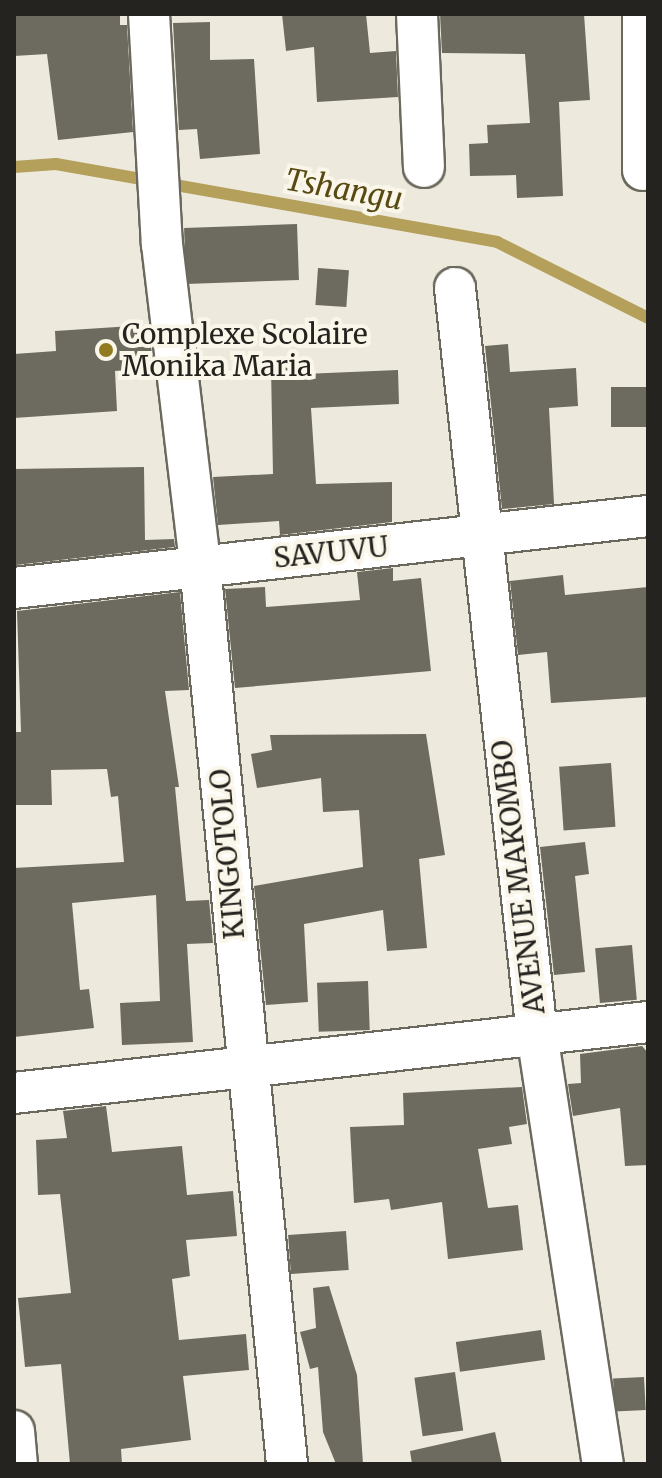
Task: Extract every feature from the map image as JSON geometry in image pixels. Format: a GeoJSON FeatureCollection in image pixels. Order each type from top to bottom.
{"type":"FeatureCollection","features":[{"type":"Feature","properties":{"kind":"street","name":"KINGOTOLO"},"geometry":{"type":"LineString","coordinates":[[149,14],[162,244],[200,565],[287,1464]]}},
{"type":"Feature","properties":{"kind":"street"},"geometry":{"type":"LineString","coordinates":[[417,14],[424,167]]}},
{"type":"Feature","properties":{"kind":"street"},"geometry":{"type":"LineString","coordinates":[[643,14],[643,170]]}},
{"type":"Feature","properties":{"kind":"street","name":"AVENUE MAKOMBO"},"geometry":{"type":"LineString","coordinates":[[455,288],[479,538],[537,1034],[603,1464]]}},
{"type":"Feature","properties":{"kind":"street","name":"SAVUVU"},"geometry":{"type":"LineString","coordinates":[[14,588],[200,565],[479,538],[648,516]]}},
{"type":"Feature","properties":{"kind":"street"},"geometry":{"type":"LineString","coordinates":[[14,1093],[247,1070],[648,1022]]}},
{"type":"Feature","properties":{"kind":"street"},"geometry":{"type":"LineString","coordinates":[[14,1431],[17,1464]]}},
{"type":"Feature","properties":{"kind":"building"},"geometry":{"type":"Polygon","coordinates":[[[14,14],[120,14],[120,25],[127,25],[133,132],[58,140],[47,54],[14,56],[14,14]]]}},
{"type":"Feature","properties":{"kind":"building"},"geometry":{"type":"Polygon","coordinates":[[[282,14],[366,14],[370,53],[396,51],[398,97],[317,102],[314,47],[286,51],[282,14]]]}},
{"type":"Feature","properties":{"kind":"building"},"geometry":{"type":"Polygon","coordinates":[[[440,14],[584,14],[590,100],[559,102],[563,196],[517,198],[516,175],[470,176],[469,144],[488,143],[487,125],[530,123],[525,54],[442,53],[440,14]]]}},
{"type":"Feature","properties":{"kind":"building"},"geometry":{"type":"Polygon","coordinates":[[[210,22],[210,60],[254,59],[260,154],[200,159],[197,129],[179,130],[173,23],[210,22]]]}},
{"type":"Feature","properties":{"kind":"building"},"geometry":{"type":"Polygon","coordinates":[[[297,224],[299,280],[186,284],[184,228],[297,224]]]}},
{"type":"Feature","properties":{"kind":"building"},"geometry":{"type":"Polygon","coordinates":[[[318,268],[349,270],[346,307],[315,305],[318,268]]]}},
{"type":"Feature","properties":{"kind":"building"},"geometry":{"type":"Polygon","coordinates":[[[148,325],[154,368],[115,371],[117,411],[14,418],[14,354],[56,351],[55,331],[148,325]]]}},
{"type":"Feature","properties":{"kind":"building"},"geometry":{"type":"Polygon","coordinates":[[[508,344],[510,372],[576,368],[578,406],[549,408],[554,504],[502,509],[485,346],[508,344]]]}},
{"type":"Feature","properties":{"kind":"building"},"geometry":{"type":"Polygon","coordinates":[[[304,367],[304,374],[398,370],[399,404],[311,408],[316,484],[392,482],[392,522],[280,535],[279,521],[218,525],[213,477],[273,474],[271,368],[304,367]]]}},
{"type":"Feature","properties":{"kind":"building"},"geometry":{"type":"Polygon","coordinates":[[[611,387],[648,387],[648,427],[611,427],[611,387]]]}},
{"type":"Feature","properties":{"kind":"building"},"geometry":{"type":"Polygon","coordinates":[[[144,467],[145,540],[174,539],[175,547],[16,565],[14,469],[144,467]]]}},
{"type":"Feature","properties":{"kind":"building"},"geometry":{"type":"Polygon","coordinates":[[[393,568],[393,581],[421,578],[431,671],[235,688],[225,589],[265,587],[266,607],[360,600],[357,572],[393,568]]]}},
{"type":"Feature","properties":{"kind":"building"},"geometry":{"type":"Polygon","coordinates":[[[563,575],[565,595],[648,587],[648,697],[551,703],[547,652],[518,655],[510,581],[563,575]]]}},
{"type":"Feature","properties":{"kind":"building"},"geometry":{"type":"Polygon","coordinates":[[[180,592],[189,690],[165,691],[179,787],[175,787],[186,901],[209,900],[213,943],[187,944],[193,1042],[122,1045],[120,1003],[160,1001],[156,895],[72,903],[80,990],[89,989],[94,1028],[14,1037],[14,868],[124,862],[118,796],[111,797],[107,769],[51,770],[52,805],[14,805],[14,732],[21,732],[17,611],[180,592]]]}},
{"type":"Feature","properties":{"kind":"building"},"geometry":{"type":"Polygon","coordinates":[[[426,734],[445,855],[419,859],[427,948],[387,951],[383,910],[304,924],[308,1002],[266,1005],[254,886],[363,867],[359,810],[323,812],[321,778],[257,788],[251,754],[272,750],[270,735],[426,734]]]}},
{"type":"Feature","properties":{"kind":"building"},"geometry":{"type":"Polygon","coordinates":[[[611,763],[615,827],[564,830],[559,767],[611,763]]]}},
{"type":"Feature","properties":{"kind":"building"},"geometry":{"type":"Polygon","coordinates":[[[585,842],[589,874],[575,876],[585,972],[554,975],[540,847],[585,842]]]}},
{"type":"Feature","properties":{"kind":"building"},"geometry":{"type":"Polygon","coordinates":[[[632,945],[637,1000],[600,1003],[595,948],[632,945]]]}},
{"type":"Feature","properties":{"kind":"building"},"geometry":{"type":"Polygon","coordinates":[[[368,981],[370,1030],[319,1032],[317,983],[368,981]]]}},
{"type":"Feature","properties":{"kind":"building"},"geometry":{"type":"Polygon","coordinates":[[[642,1046],[648,1053],[648,1165],[625,1166],[620,1108],[573,1116],[568,1084],[581,1083],[580,1054],[642,1046]]]}},
{"type":"Feature","properties":{"kind":"building"},"geometry":{"type":"Polygon","coordinates":[[[522,1087],[527,1124],[509,1127],[512,1144],[478,1149],[488,1208],[518,1205],[523,1250],[448,1259],[442,1202],[391,1210],[389,1199],[354,1203],[350,1127],[404,1125],[403,1093],[522,1087]]]}},
{"type":"Feature","properties":{"kind":"building"},"geometry":{"type":"Polygon","coordinates":[[[106,1106],[112,1152],[182,1146],[187,1195],[233,1191],[237,1236],[186,1240],[190,1276],[172,1279],[179,1340],[246,1334],[249,1370],[183,1376],[191,1440],[121,1449],[122,1464],[70,1464],[61,1364],[25,1367],[18,1298],[71,1293],[60,1194],[38,1195],[36,1140],[67,1138],[63,1111],[106,1106]]]}},
{"type":"Feature","properties":{"kind":"building"},"geometry":{"type":"Polygon","coordinates":[[[346,1231],[349,1270],[291,1274],[288,1235],[346,1231]]]}},
{"type":"Feature","properties":{"kind":"building"},"geometry":{"type":"Polygon","coordinates":[[[329,1286],[357,1375],[363,1464],[336,1464],[323,1432],[318,1367],[310,1369],[300,1332],[316,1328],[313,1288],[329,1286]]]}},
{"type":"Feature","properties":{"kind":"building"},"geometry":{"type":"Polygon","coordinates":[[[541,1330],[545,1360],[460,1372],[456,1342],[541,1330]]]}},
{"type":"Feature","properties":{"kind":"building"},"geometry":{"type":"Polygon","coordinates":[[[455,1372],[463,1430],[423,1436],[414,1378],[455,1372]]]}},
{"type":"Feature","properties":{"kind":"building"},"geometry":{"type":"Polygon","coordinates":[[[644,1377],[646,1410],[615,1412],[613,1379],[644,1377]]]}},
{"type":"Feature","properties":{"kind":"building"},"geometry":{"type":"Polygon","coordinates":[[[495,1432],[502,1464],[412,1464],[410,1451],[495,1432]]]}},
{"type":"Feature","properties":{"kind":"waterway","name":"Tshangu"},"geometry":{"type":"LineString","coordinates":[[14,167],[56,164],[497,242],[648,318]]}},
{"type":"Feature","properties":{"kind":"place","name":"Complexe Scolaire Monika Maria"},"geometry":{"type":"Point","coordinates":[106,350]}}]}
